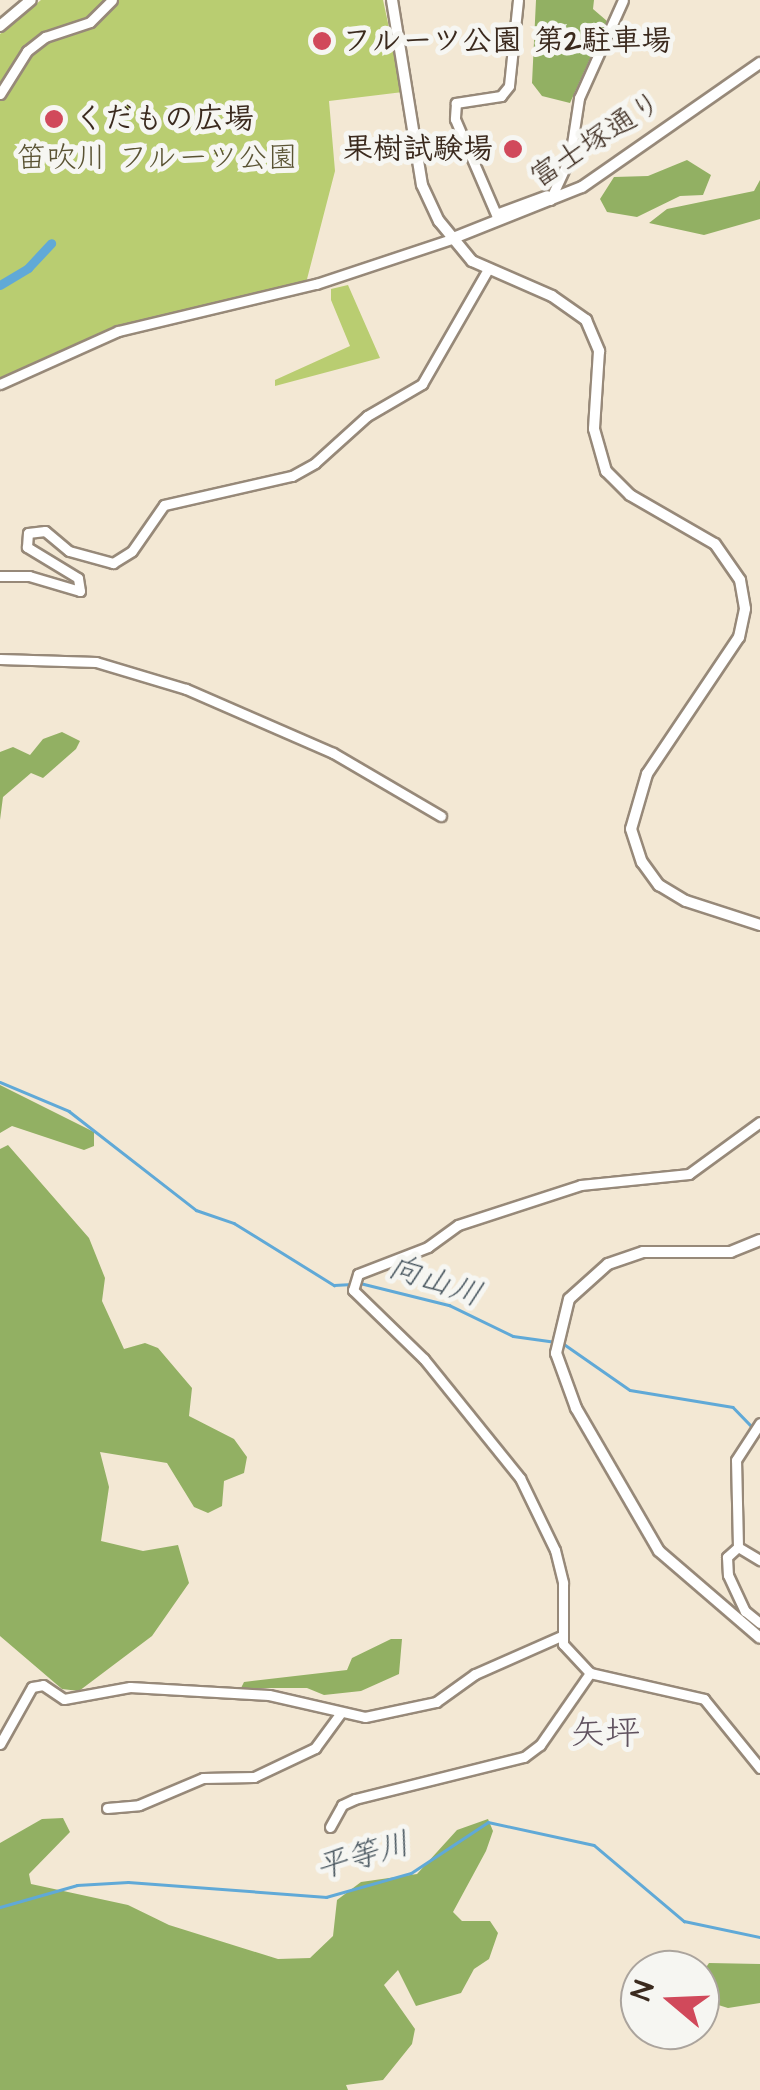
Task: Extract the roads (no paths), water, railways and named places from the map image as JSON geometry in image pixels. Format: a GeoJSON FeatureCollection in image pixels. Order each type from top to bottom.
{"type":"FeatureCollection","features":[{"type":"Feature","properties":{"kind":"street"},"geometry":{"type":"LineString","coordinates":[[0,26],[31,0]]}},
{"type":"Feature","properties":{"kind":"street"},"geometry":{"type":"LineString","coordinates":[[0,94],[27,51],[45,37],[90,22],[112,0]]}},
{"type":"Feature","properties":{"kind":"street"},"geometry":{"type":"LineString","coordinates":[[392,0],[422,185],[451,240],[487,271],[552,296],[586,320],[599,351],[594,429],[606,471],[630,495],[715,544],[740,580],[745,610],[739,637],[647,774],[631,829],[642,862],[659,885],[760,925]]}},
{"type":"Feature","properties":{"kind":"street"},"geometry":{"type":"LineString","coordinates":[[518,0],[509,86],[501,96],[456,103],[456,119],[496,214],[549,199],[570,158],[579,98],[623,0]]}},
{"type":"Feature","properties":{"kind":"street","name":"富士塚通り"},"geometry":{"type":"LineString","coordinates":[[451,240],[549,199],[760,63]]}},
{"type":"Feature","properties":{"kind":"street"},"geometry":{"type":"LineString","coordinates":[[0,384],[118,331],[316,284],[451,240]]}},
{"type":"Feature","properties":{"kind":"street"},"geometry":{"type":"LineString","coordinates":[[0,576],[29,576],[80,591],[78,578],[27,547],[28,533],[45,531],[69,552],[113,562],[132,551],[164,505],[292,476],[315,463],[368,416],[422,384],[474,304],[487,271]]}},
{"type":"Feature","properties":{"kind":"street"},"geometry":{"type":"LineString","coordinates":[[0,659],[96,662],[186,689],[333,753],[441,816]]}},
{"type":"Feature","properties":{"kind":"street"},"geometry":{"type":"LineString","coordinates":[[760,1122],[689,1174],[581,1185],[458,1225],[428,1247],[380,1260],[354,1284],[357,1301],[424,1358],[520,1478],[556,1550],[563,1583],[561,1636],[590,1673],[704,1698],[760,1768]]}},
{"type":"Feature","properties":{"kind":"street"},"geometry":{"type":"LineString","coordinates":[[760,1240],[731,1252],[623,1256],[580,1286],[557,1334],[556,1352],[576,1408],[659,1551],[760,1638]]}},
{"type":"Feature","properties":{"kind":"street"},"geometry":{"type":"LineString","coordinates":[[760,1423],[736,1460],[738,1547],[727,1557],[728,1575],[745,1612],[760,1623]]}},
{"type":"Feature","properties":{"kind":"street"},"geometry":{"type":"LineString","coordinates":[[738,1547],[760,1560]]}},
{"type":"Feature","properties":{"kind":"street"},"geometry":{"type":"LineString","coordinates":[[0,1744],[32,1687],[43,1685],[64,1699],[130,1687],[269,1696],[365,1717],[436,1702],[474,1674],[561,1636]]}},
{"type":"Feature","properties":{"kind":"street"},"geometry":{"type":"LineString","coordinates":[[330,1827],[342,1805],[355,1799],[524,1757],[540,1745],[590,1673]]}},
{"type":"Feature","properties":{"kind":"street"},"geometry":{"type":"LineString","coordinates":[[106,1808],[157,1800],[202,1778],[254,1777],[315,1748],[340,1714]]}},
{"type":"Feature","properties":{"kind":"waterway"},"geometry":{"type":"LineString","coordinates":[[0,285],[28,268],[51,243]]}},
{"type":"Feature","properties":{"kind":"waterway","name":"向山川"},"geometry":{"type":"LineString","coordinates":[[0,1082],[69,1111],[196,1210],[234,1223],[334,1285],[352,1284]]}},
{"type":"Feature","properties":{"kind":"waterway","name":"向山川"},"geometry":{"type":"LineString","coordinates":[[360,1283],[449,1305],[513,1336],[556,1342]]}},
{"type":"Feature","properties":{"kind":"waterway","name":"向山川"},"geometry":{"type":"LineString","coordinates":[[564,1344],[630,1390],[733,1407],[754,1429]]}},
{"type":"Feature","properties":{"kind":"waterway","name":"平等川"},"geometry":{"type":"LineString","coordinates":[[0,1907],[77,1885],[128,1882],[326,1897],[411,1873],[488,1822],[594,1845],[684,1921],[760,1937]]}},
{"type":"Feature","properties":{"kind":"place","name":"フルーツ公園 第2駐車場"},"geometry":{"type":"Point","coordinates":[322,41]}},
{"type":"Feature","properties":{"kind":"place","name":"くだもの広場"},"geometry":{"type":"Point","coordinates":[54,119]}},
{"type":"Feature","properties":{"kind":"place","name":"果樹試験場"},"geometry":{"type":"Point","coordinates":[513,149]}},
{"type":"Feature","properties":{"kind":"district","name":"矢坪"},"geometry":{"type":"Point","coordinates":[605,1734]}},
{"type":"Feature","properties":{"kind":"park label","name":"笛吹川 フルーツ公園"},"geometry":{"type":"Point","coordinates":[157,158]}}]}
